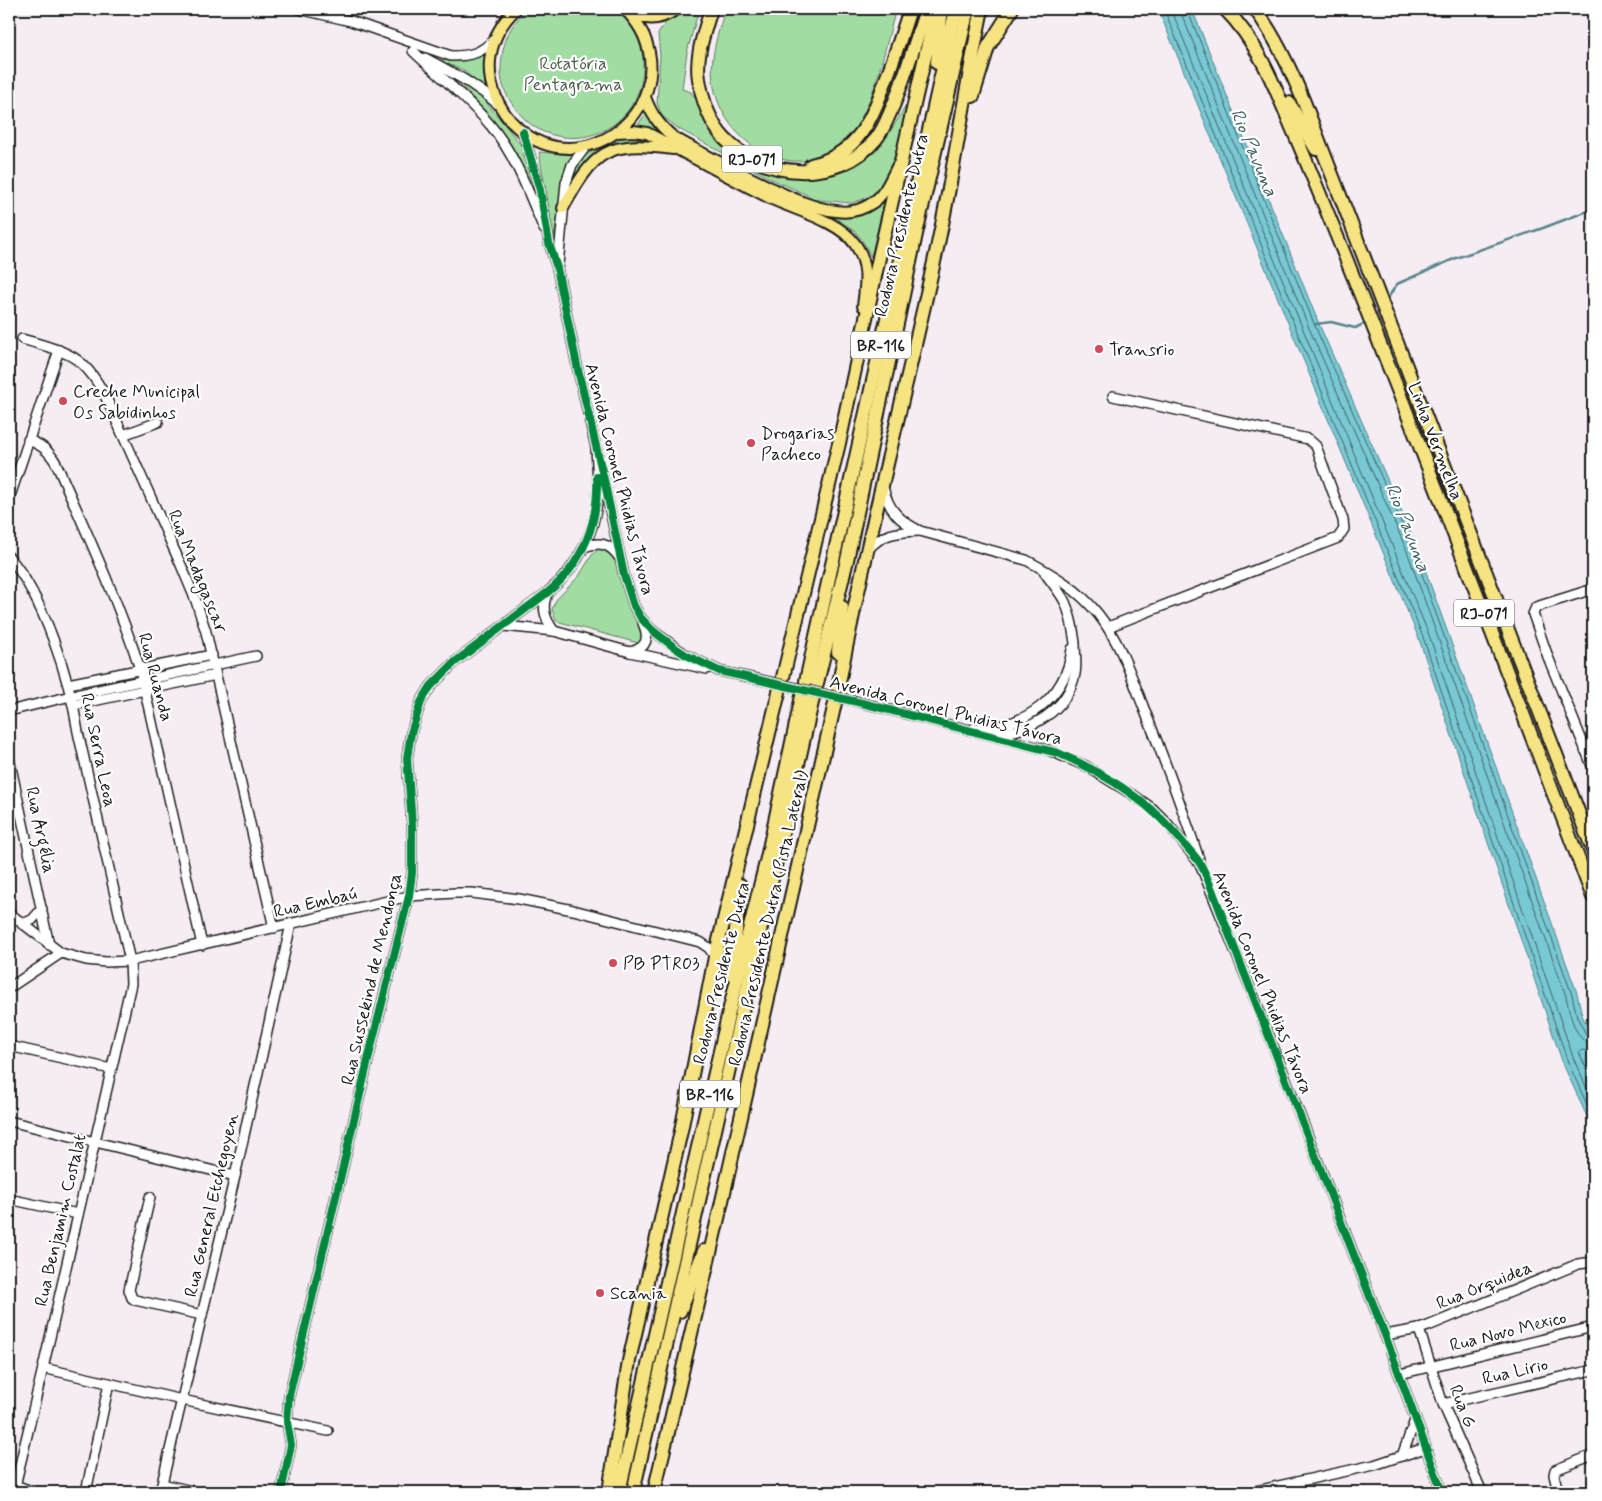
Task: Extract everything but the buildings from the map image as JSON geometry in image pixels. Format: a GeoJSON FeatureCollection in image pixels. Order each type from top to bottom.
{"type":"FeatureCollection","features":[{"type":"Feature","properties":{"kind":"highway"},"geometry":{"type":"LineString","coordinates":[[626,10],[647,18],[662,16],[675,9]]}},
{"type":"Feature","properties":{"kind":"highway","name":"RJ-071"},"geometry":{"type":"LineString","coordinates":[[711,9],[699,54],[698,66],[701,91],[712,122],[724,138],[744,155],[770,166],[786,170],[818,170],[843,164],[866,149],[876,138],[885,125],[901,87],[926,9]]}},
{"type":"Feature","properties":{"kind":"highway"},"geometry":{"type":"LineString","coordinates":[[786,170],[817,164],[832,158],[857,139],[865,129],[874,112],[910,9]]}},
{"type":"Feature","properties":{"kind":"highway"},"geometry":{"type":"LineString","coordinates":[[907,230],[912,185],[936,73],[940,35],[938,9]]}},
{"type":"Feature","properties":{"kind":"highway","name":"BR-116"},"geometry":{"type":"LineString","coordinates":[[783,676],[836,457],[903,155],[938,9]]}},
{"type":"Feature","properties":{"kind":"highway","name":"Rodovia Presidente Dutra"},"geometry":{"type":"LineString","coordinates":[[956,9],[811,682],[847,560],[914,244],[968,9]]}},
{"type":"Feature","properties":{"kind":"highway","name":"BR-116"},"geometry":{"type":"LineString","coordinates":[[847,560],[836,687],[865,554],[936,254],[982,9]]}},
{"type":"Feature","properties":{"kind":"highway"},"geometry":{"type":"LineString","coordinates":[[958,140],[964,131],[984,55],[1001,24],[1012,9]]}},
{"type":"Feature","properties":{"kind":"highway","name":"Linha Vermelha"},"geometry":{"type":"LineString","coordinates":[[1225,9],[1240,25],[1266,68],[1307,162],[1364,303],[1593,897]]}},
{"type":"Feature","properties":{"kind":"highway"},"geometry":{"type":"LineString","coordinates":[[1255,9],[1271,31],[1293,74],[1334,182]]}},
{"type":"Feature","properties":{"kind":"highway"},"geometry":{"type":"LineString","coordinates":[[1266,68],[1281,89],[1334,182]]}},
{"type":"Feature","properties":{"kind":"highway","name":"Linha Vermelha"},"geometry":{"type":"LineString","coordinates":[[1334,182],[1593,850]]}},
{"type":"Feature","properties":{"kind":"highway","name":"BR-116"},"geometry":{"type":"LineString","coordinates":[[609,1492],[629,1362],[681,1131],[715,957],[779,692]]}},
{"type":"Feature","properties":{"kind":"highway","name":"Rodovia Presidente Dutra"},"geometry":{"type":"LineString","coordinates":[[619,1492],[728,1016],[808,697],[633,1492]]}},
{"type":"Feature","properties":{"kind":"highway","name":"Rodovia Presidente Dutra (Pista Lateral)"},"geometry":{"type":"LineString","coordinates":[[654,1492],[720,1210],[834,702]]}},
{"type":"Feature","properties":{"kind":"highway"},"geometry":{"type":"LineString","coordinates":[[728,1016],[744,842]]}},
{"type":"Feature","properties":{"kind":"highway"},"geometry":{"type":"LineString","coordinates":[[666,1348],[720,1210]]}},
{"type":"Feature","properties":{"kind":"main road"},"geometry":{"type":"LineString","coordinates":[[516,9],[507,13],[495,38],[490,66],[494,93],[510,120],[523,132],[534,139],[560,147],[586,146],[603,141],[618,132],[629,122],[645,96],[650,74],[648,51],[640,29],[626,10]]}},
{"type":"Feature","properties":{"kind":"main road"},"geometry":{"type":"LineString","coordinates":[[645,96],[651,113],[673,137],[754,180],[798,201],[823,209],[848,212],[873,202],[883,191],[903,155]]}},
{"type":"Feature","properties":{"kind":"main road"},"geometry":{"type":"LineString","coordinates":[[618,132],[634,131],[647,133],[774,200],[833,225],[852,240],[862,256],[866,275],[857,358]]}},
{"type":"Feature","properties":{"kind":"main road"},"geometry":{"type":"LineString","coordinates":[[563,208],[588,167],[603,154],[626,146],[640,145],[680,150]]}},
{"type":"Feature","properties":{"kind":"street"},"geometry":{"type":"LineString","coordinates":[[299,9],[351,21],[451,56],[477,53],[495,38]]}},
{"type":"Feature","properties":{"kind":"street"},"geometry":{"type":"LineString","coordinates":[[382,32],[413,51],[463,77],[500,106]]}},
{"type":"Feature","properties":{"kind":"street"},"geometry":{"type":"LineString","coordinates":[[413,51],[492,127],[511,157],[530,194],[549,244]]}},
{"type":"Feature","properties":{"kind":"street","name":"Avenida Coronel Phidias Távora"},"geometry":{"type":"LineString","coordinates":[[523,132],[540,190],[549,244],[557,268],[578,370],[629,592],[641,618],[652,630],[686,655],[719,671],[855,701],[1058,753],[1086,766],[1152,809],[1167,823],[1200,864]]}},
{"type":"Feature","properties":{"kind":"street","name":"Avenida Coronel Phidias Távora"},"geometry":{"type":"LineString","coordinates":[[557,268],[563,208],[569,173],[572,165],[586,146]]}},
{"type":"Feature","properties":{"kind":"street","name":"Rua Madagascar"},"geometry":{"type":"LineString","coordinates":[[22,339],[75,357],[93,375],[122,433],[196,601],[212,655],[274,928]]}},
{"type":"Feature","properties":{"kind":"street"},"geometry":{"type":"LineString","coordinates":[[9,499],[59,350]]}},
{"type":"Feature","properties":{"kind":"street"},"geometry":{"type":"LineString","coordinates":[[1108,627],[1338,538],[1344,529],[1343,520],[1316,446],[1308,439],[1113,396]]}},
{"type":"Feature","properties":{"kind":"street"},"geometry":{"type":"LineString","coordinates":[[122,433],[158,422]]}},
{"type":"Feature","properties":{"kind":"street","name":"Rua Ruanda"},"geometry":{"type":"LineString","coordinates":[[28,440],[40,444],[56,463],[123,618],[140,669],[202,945]]}},
{"type":"Feature","properties":{"kind":"street","name":"Rua Sussekind de Mendonça"},"geometry":{"type":"LineString","coordinates":[[281,1492],[290,1445],[288,1422],[289,1396],[373,1038],[409,896],[412,873],[412,834],[407,758],[410,733],[421,702],[431,686],[455,662],[562,581],[573,568],[591,528],[598,491],[596,450]]}},
{"type":"Feature","properties":{"kind":"street","name":"Avenida Coronel Phidias Távora"},"geometry":{"type":"LineString","coordinates":[[882,482],[892,511],[905,523],[920,531],[1012,555],[1040,567],[1079,594],[1108,627],[1128,667],[1156,737],[1182,807],[1200,864],[1385,1334],[1442,1492]]}},
{"type":"Feature","properties":{"kind":"street","name":"Avenida Coronel Phidias Távora"},"geometry":{"type":"LineString","coordinates":[[865,554],[876,541],[886,535],[920,531]]}},
{"type":"Feature","properties":{"kind":"street"},"geometry":{"type":"LineString","coordinates":[[584,546],[603,544],[612,548],[621,559]]}},
{"type":"Feature","properties":{"kind":"street","name":"Rua Serra Leoa"},"geometry":{"type":"LineString","coordinates":[[9,557],[18,567],[35,598],[68,684],[130,961]]}},
{"type":"Feature","properties":{"kind":"street"},"geometry":{"type":"LineString","coordinates":[[983,734],[998,734],[1020,730],[1044,719],[1068,693],[1075,674],[1076,661],[1072,621],[1065,602],[1040,567]]}},
{"type":"Feature","properties":{"kind":"street"},"geometry":{"type":"LineString","coordinates":[[1593,589],[1536,607],[1533,614],[1593,768]]}},
{"type":"Feature","properties":{"kind":"street"},"geometry":{"type":"LineString","coordinates":[[548,592],[544,600],[544,607],[546,619],[554,631]]}},
{"type":"Feature","properties":{"kind":"street"},"geometry":{"type":"LineString","coordinates":[[630,652],[640,649],[646,640],[646,632],[641,618]]}},
{"type":"Feature","properties":{"kind":"street"},"geometry":{"type":"LineString","coordinates":[[503,626],[554,631],[630,652],[719,671]]}},
{"type":"Feature","properties":{"kind":"street"},"geometry":{"type":"LineString","coordinates":[[956,726],[989,727],[1011,723],[1029,715],[1044,705],[1056,690],[1064,675],[1071,653],[1074,633]]}},
{"type":"Feature","properties":{"kind":"street"},"geometry":{"type":"LineString","coordinates":[[68,684],[212,655]]}},
{"type":"Feature","properties":{"kind":"street"},"geometry":{"type":"LineString","coordinates":[[9,711],[71,696],[143,685],[215,670],[256,656]]}},
{"type":"Feature","properties":{"kind":"street"},"geometry":{"type":"LineString","coordinates":[[74,705],[143,685]]}},
{"type":"Feature","properties":{"kind":"street"},"geometry":{"type":"LineString","coordinates":[[1585,750],[1593,741]]}},
{"type":"Feature","properties":{"kind":"street","name":"Rua Argélia"},"geometry":{"type":"LineString","coordinates":[[9,758],[49,945]]}},
{"type":"Feature","properties":{"kind":"street"},"geometry":{"type":"LineString","coordinates":[[9,809],[20,812]]}},
{"type":"Feature","properties":{"kind":"street","name":"Rua Embaú"},"geometry":{"type":"LineString","coordinates":[[9,913],[61,953],[96,961],[117,962],[130,961],[202,945],[409,896],[472,893],[504,896],[573,910],[700,942]]}},
{"type":"Feature","properties":{"kind":"street"},"geometry":{"type":"LineString","coordinates":[[22,924],[32,920],[42,909]]}},
{"type":"Feature","properties":{"kind":"street","name":"Rua General Etchegoyen"},"geometry":{"type":"LineString","coordinates":[[161,1488],[235,1176],[291,924]]}},
{"type":"Feature","properties":{"kind":"street"},"geometry":{"type":"LineString","coordinates":[[700,942],[714,936],[722,929]]}},
{"type":"Feature","properties":{"kind":"street"},"geometry":{"type":"LineString","coordinates":[[700,942],[709,948],[715,957]]}},
{"type":"Feature","properties":{"kind":"street"},"geometry":{"type":"LineString","coordinates":[[9,988],[61,953]]}},
{"type":"Feature","properties":{"kind":"street","name":"Rua Benjamim Costalat"},"geometry":{"type":"LineString","coordinates":[[12,1484],[43,1368],[131,984],[130,961]]}},
{"type":"Feature","properties":{"kind":"street"},"geometry":{"type":"LineString","coordinates":[[9,1046],[111,1069]]}},
{"type":"Feature","properties":{"kind":"street"},"geometry":{"type":"LineString","coordinates":[[9,1121],[235,1176]]}},
{"type":"Feature","properties":{"kind":"street"},"geometry":{"type":"LineString","coordinates":[[150,1197],[129,1290],[130,1294],[135,1300],[202,1314]]}},
{"type":"Feature","properties":{"kind":"street"},"geometry":{"type":"LineString","coordinates":[[9,1199],[78,1214]]}},
{"type":"Feature","properties":{"kind":"street","name":"Rua Orquidea"},"geometry":{"type":"LineString","coordinates":[[1385,1334],[1418,1329],[1578,1264],[1593,1262]]}},
{"type":"Feature","properties":{"kind":"street","name":"Rua Novo Mexico"},"geometry":{"type":"LineString","coordinates":[[1431,1367],[1593,1328]]}},
{"type":"Feature","properties":{"kind":"street","name":"Rua G"},"geometry":{"type":"LineString","coordinates":[[1418,1329],[1443,1404],[1482,1492]]}},
{"type":"Feature","properties":{"kind":"street"},"geometry":{"type":"LineString","coordinates":[[1400,1374],[1431,1367]]}},
{"type":"Feature","properties":{"kind":"street"},"geometry":{"type":"LineString","coordinates":[[43,1368],[328,1431]]}},
{"type":"Feature","properties":{"kind":"street","name":"Rua Lirio"},"geometry":{"type":"LineString","coordinates":[[1443,1404],[1593,1370]]}},
{"type":"Feature","properties":{"kind":"street"},"geometry":{"type":"LineString","coordinates":[[86,1492],[109,1383]]}},
{"type":"Feature","properties":{"kind":"street"},"geometry":{"type":"LineString","coordinates":[[1402,1456],[1415,1420]]}},
{"type":"Feature","properties":{"kind":"street"},"geometry":{"type":"LineString","coordinates":[[1251,1492],[1374,1465],[1425,1448]]}},
{"type":"Feature","properties":{"kind":"street"},"geometry":{"type":"LineString","coordinates":[[1558,1492],[1554,1475],[1555,1470],[1593,1456]]}},
{"type":"Feature","properties":{"kind":"street"},"geometry":{"type":"LineString","coordinates":[[12,1484],[34,1492]]}},
{"type":"Feature","properties":{"kind":"street"},"geometry":{"type":"LineString","coordinates":[[161,1488],[196,1492]]}},
{"type":"Feature","properties":{"kind":"green space","name":"Rotatória Pentagrama"},"geometry":{"type":"Polygon","coordinates":[[[529,9],[614,9],[632,28],[642,50],[643,73],[637,95],[625,115],[607,129],[584,137],[551,135],[531,125],[512,104],[502,83],[502,54],[511,29],[529,9]]]}},
{"type":"Feature","properties":{"kind":"green space"},"geometry":{"type":"Polygon","coordinates":[[[683,9],[699,9],[687,52],[682,89],[691,92],[735,153],[756,166],[793,176],[812,177],[830,175],[848,169],[865,160],[879,147],[910,99],[892,165],[881,186],[869,197],[852,203],[818,200],[767,177],[679,129],[662,116],[657,103],[660,56],[658,34],[668,19],[683,9]]]}},
{"type":"Feature","properties":{"kind":"green space"},"geometry":{"type":"Polygon","coordinates":[[[725,9],[896,9],[867,107],[851,134],[833,151],[812,160],[791,161],[770,156],[751,145],[734,129],[721,109],[712,77],[713,57],[725,9]]]}},
{"type":"Feature","properties":{"kind":"green space"},"geometry":{"type":"Polygon","coordinates":[[[487,54],[484,67],[485,90],[463,70],[435,60],[464,61],[487,54]]]}},
{"type":"Feature","properties":{"kind":"green space"},"geometry":{"type":"Polygon","coordinates":[[[457,80],[481,96],[528,155],[534,191],[519,160],[492,120],[457,80]]]}},
{"type":"Feature","properties":{"kind":"green space"},"geometry":{"type":"Polygon","coordinates":[[[647,112],[675,143],[651,130],[637,126],[647,112]]]}},
{"type":"Feature","properties":{"kind":"green space"},"geometry":{"type":"Polygon","coordinates":[[[629,134],[643,135],[663,144],[633,140],[604,147],[581,167],[572,184],[574,170],[584,156],[629,134]]]}},
{"type":"Feature","properties":{"kind":"green space"},"geometry":{"type":"Polygon","coordinates":[[[539,152],[573,155],[563,173],[554,239],[539,152]]]}},
{"type":"Feature","properties":{"kind":"green space"},"geometry":{"type":"Polygon","coordinates":[[[885,200],[871,257],[856,232],[831,216],[860,214],[885,200]]]}},
{"type":"Feature","properties":{"kind":"green space"},"geometry":{"type":"Polygon","coordinates":[[[607,548],[611,550],[644,635],[641,642],[638,643],[556,621],[552,609],[556,600],[579,576],[592,555],[599,549],[607,548]]]}},
{"type":"Feature","properties":{"kind":"water"},"geometry":{"type":"Polygon","coordinates":[[[1158,9],[1192,9],[1319,324],[1417,547],[1577,993],[1582,1015],[1593,1037],[1593,1130],[1563,1064],[1419,639],[1158,9]]]}},
{"type":"Feature","properties":{"kind":"waterway"},"geometry":{"type":"LineString","coordinates":[[1386,301],[1397,284],[1456,258],[1593,209]]}},
{"type":"Feature","properties":{"kind":"waterway"},"geometry":{"type":"LineString","coordinates":[[1316,324],[1331,322],[1355,328],[1368,322]]}},
{"type":"Feature","properties":{"kind":"cycle path"},"geometry":{"type":"LineString","coordinates":[[523,132],[540,190],[549,243],[557,268],[624,575],[634,606],[641,618],[652,630],[674,647],[719,671],[862,703],[1058,753],[1111,780],[1143,802],[1171,829],[1193,854],[1205,872],[1385,1335],[1442,1492]]}},
{"type":"Feature","properties":{"kind":"cycle path"},"geometry":{"type":"LineString","coordinates":[[281,1492],[291,1445],[287,1422],[289,1396],[373,1039],[409,896],[412,873],[412,824],[407,758],[411,733],[421,702],[431,686],[455,662],[548,592],[571,568],[592,525],[597,493],[597,477]]}},
{"type":"Feature","properties":{"kind":"place","name":"Transrio"},"geometry":{"type":"Point","coordinates":[1099,349]}},
{"type":"Feature","properties":{"kind":"place","name":"Creche Municipal Os Sabidinhos"},"geometry":{"type":"Point","coordinates":[63,401]}},
{"type":"Feature","properties":{"kind":"place","name":"Drogarias Pacheco"},"geometry":{"type":"Point","coordinates":[751,443]}},
{"type":"Feature","properties":{"kind":"place","name":"PB PTR03"},"geometry":{"type":"Point","coordinates":[613,963]}},
{"type":"Feature","properties":{"kind":"place","name":"Scania"},"geometry":{"type":"Point","coordinates":[600,1293]}},
{"type":"Feature","properties":{"kind":"water label","name":"Rio Pavuna"},"geometry":{"type":"Point","coordinates":[1255,152]}},
{"type":"Feature","properties":{"kind":"water label","name":"Rio Pavuna"},"geometry":{"type":"Point","coordinates":[1409,527]}}]}
